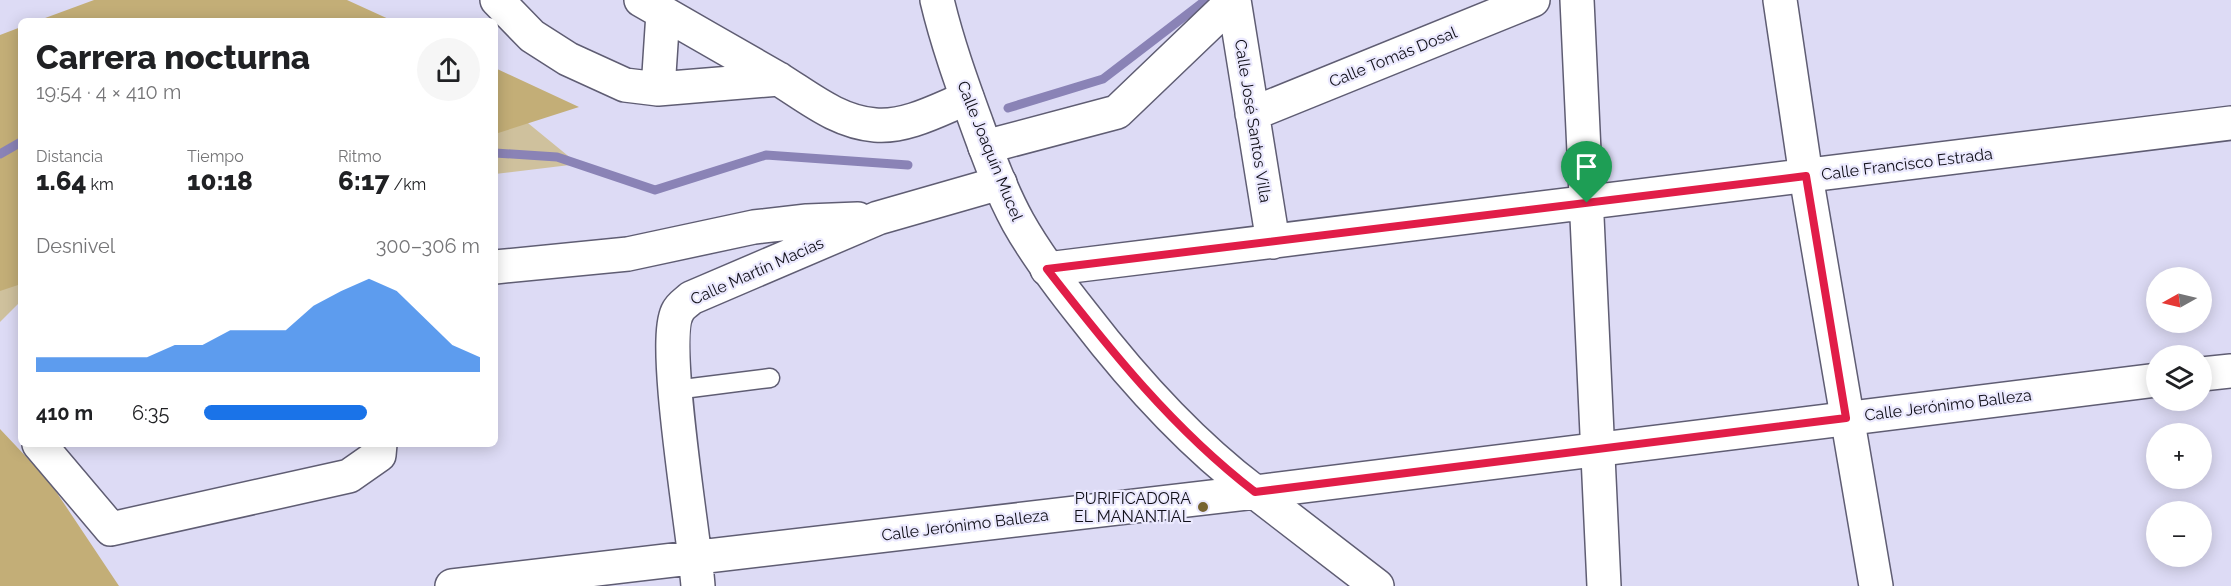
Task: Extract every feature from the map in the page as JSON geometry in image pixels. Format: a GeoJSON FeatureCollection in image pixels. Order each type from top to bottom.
{"type":"FeatureCollection","features":[{"type":"Feature","properties":{"kind":"street"},"geometry":{"type":"LineString","coordinates":[[497,0],[532,36],[568,59],[626,85],[658,89],[779,79]]}},
{"type":"Feature","properties":{"kind":"street","name":"Calle Joaquín Mucel"},"geometry":{"type":"LineString","coordinates":[[937,0],[946,38],[985,147],[1018,222],[1047,269],[1110,349],[1174,421],[1219,464],[1377,586]]}},
{"type":"Feature","properties":{"kind":"street"},"geometry":{"type":"LineString","coordinates":[[985,147],[1117,112],[1234,0]]}},
{"type":"Feature","properties":{"kind":"street","name":"Calle José Santos Villa"},"geometry":{"type":"LineString","coordinates":[[1234,0],[1273,242]]}},
{"type":"Feature","properties":{"kind":"street","name":"Calle Tomás Dosal"},"geometry":{"type":"LineString","coordinates":[[1252,114],[1533,0]]}},
{"type":"Feature","properties":{"kind":"street"},"geometry":{"type":"LineString","coordinates":[[1577,0],[1604,586]]}},
{"type":"Feature","properties":{"kind":"street"},"geometry":{"type":"LineString","coordinates":[[1780,0],[1806,176],[1876,586]]}},
{"type":"Feature","properties":{"kind":"street"},"geometry":{"type":"LineString","coordinates":[[652,6],[658,89]]}},
{"type":"Feature","properties":{"kind":"street"},"geometry":{"type":"LineString","coordinates":[[652,6],[779,79],[826,110],[876,126],[903,122],[967,98]]}},
{"type":"Feature","properties":{"kind":"street","name":"Calle Francisco Estrada"},"geometry":{"type":"LineString","coordinates":[[1047,269],[2231,123]]}},
{"type":"Feature","properties":{"kind":"street","name":"Calle Martín Macías"},"geometry":{"type":"LineString","coordinates":[[697,571],[675,390],[673,330],[677,311],[691,298],[878,218],[1000,183]]}},
{"type":"Feature","properties":{"kind":"street"},"geometry":{"type":"LineString","coordinates":[[498,267],[628,254],[754,227],[807,221],[878,218]]}},
{"type":"Feature","properties":{"kind":"street"},"geometry":{"type":"LineString","coordinates":[[2212,373],[2231,371]]}},
{"type":"Feature","properties":{"kind":"street","name":"Calle Jerónimo Balleza"},"geometry":{"type":"LineString","coordinates":[[452,586],[697,571],[1255,492],[2146,381]]}},
{"type":"Feature","properties":{"kind":"street"},"geometry":{"type":"LineString","coordinates":[[42,447],[111,529],[349,477],[379,450]]}},
{"type":"Feature","properties":{"kind":"lane"},"geometry":{"type":"LineString","coordinates":[[675,390],[770,378]]}},
{"type":"Feature","properties":{"kind":"shaded area"},"geometry":{"type":"Polygon","coordinates":[[[94,0],[347,0],[386,18],[45,18],[94,0]]]}},
{"type":"Feature","properties":{"kind":"shaded area"},"geometry":{"type":"Polygon","coordinates":[[[18,28],[18,285],[0,291],[0,35],[18,28]]]}},
{"type":"Feature","properties":{"kind":"shaded area"},"geometry":{"type":"Polygon","coordinates":[[[498,69],[579,107],[498,133],[498,69]]]}},
{"type":"Feature","properties":{"kind":"shaded area"},"geometry":{"type":"Polygon","coordinates":[[[498,98],[578,164],[498,174],[498,98]]]}},
{"type":"Feature","properties":{"kind":"shaded area"},"geometry":{"type":"Polygon","coordinates":[[[18,222],[18,304],[0,322],[0,240],[18,222]]]}},
{"type":"Feature","properties":{"kind":"shaded area"},"geometry":{"type":"Polygon","coordinates":[[[0,429],[49,481],[119,586],[0,586],[0,429]]]}},
{"type":"Feature","properties":{"kind":"waterway"},"geometry":{"type":"LineString","coordinates":[[1008,108],[1103,79],[1206,0]]}},
{"type":"Feature","properties":{"kind":"waterway"},"geometry":{"type":"LineString","coordinates":[[0,154],[18,144]]}},
{"type":"Feature","properties":{"kind":"waterway"},"geometry":{"type":"LineString","coordinates":[[498,153],[557,157],[655,190],[766,155],[908,165]]}},
{"type":"Feature","properties":{"kind":"place","name":"PURIFICADORA EL MANANTIAL"},"geometry":{"type":"Point","coordinates":[1203,507]}},
{"type":"Feature","properties":{"kind":"route"},"geometry":{"type":"LineString","coordinates":[[1806,176],[1846,418],[1255,492],[1219,464],[1174,421],[1110,349],[1047,269],[1351,232],[1587,203],[1806,176]]}}]}
